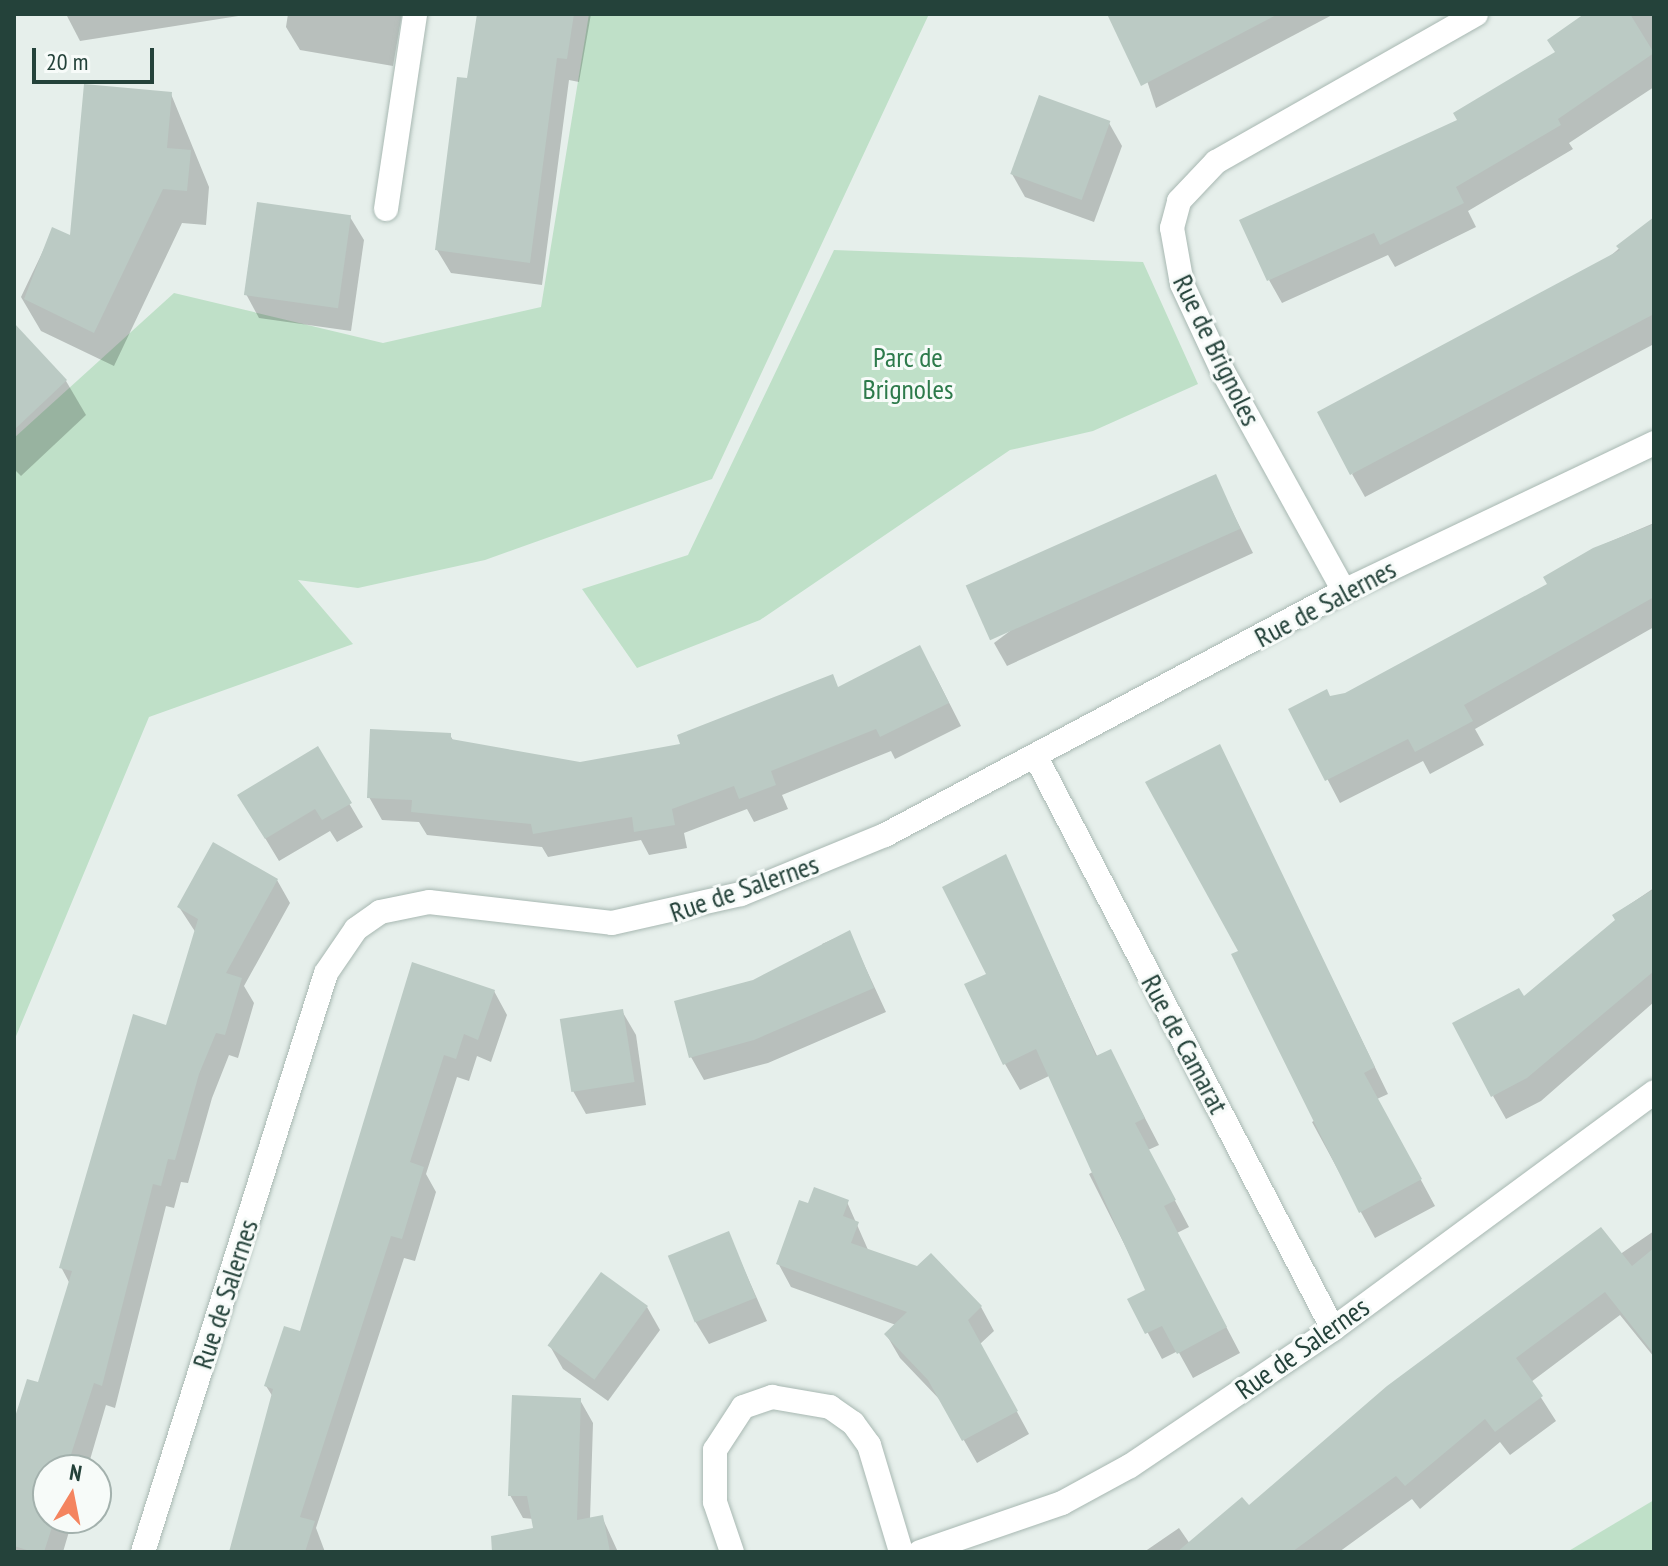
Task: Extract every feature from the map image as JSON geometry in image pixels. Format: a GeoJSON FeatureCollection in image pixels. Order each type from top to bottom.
{"type":"FeatureCollection","features":[{"type":"Feature","properties":{"kind":"street"},"geometry":{"type":"LineString","coordinates":[[386,209],[415,14]]}},
{"type":"Feature","properties":{"kind":"street","name":"Rue de Brignoles"},"geometry":{"type":"LineString","coordinates":[[1344,591],[1223,372],[1182,284],[1172,228],[1179,201],[1216,162],[1476,14]]}},
{"type":"Feature","properties":{"kind":"street","name":"Rue de Salernes"},"geometry":{"type":"LineString","coordinates":[[143,1552],[326,973],[356,929],[380,912],[429,902],[567,921],[691,910],[828,860],[1037,759],[1344,591],[1654,443]]}},
{"type":"Feature","properties":{"kind":"street","name":"Rue de Camarat"},"geometry":{"type":"LineString","coordinates":[[1037,759],[1333,1329]]}},
{"type":"Feature","properties":{"kind":"street","name":"Rue de Salernes"},"geometry":{"type":"LineString","coordinates":[[920,1552],[1094,1488],[1333,1329],[1654,1092]]}},
{"type":"Feature","properties":{"kind":"street"},"geometry":{"type":"LineString","coordinates":[[732,1552],[715,1502],[715,1450],[743,1407],[772,1397],[830,1407],[853,1423],[869,1445],[901,1552]]}},
{"type":"Feature","properties":{"kind":"green space"},"geometry":{"type":"Polygon","coordinates":[[[589,14],[929,14],[712,479],[485,560],[358,588],[298,580],[353,644],[149,717],[14,1041],[14,438],[174,293],[383,343],[541,307],[589,14]]]}},
{"type":"Feature","properties":{"kind":"green space","name":"Parc de Brignoles"},"geometry":{"type":"Polygon","coordinates":[[[834,250],[1143,262],[1198,384],[1093,431],[1010,450],[760,620],[637,668],[582,589],[688,555],[834,250]]]}},
{"type":"Feature","properties":{"kind":"green space"},"geometry":{"type":"Polygon","coordinates":[[[1654,1500],[1654,1552],[1567,1552],[1654,1500]]]}},
{"type":"Feature","properties":{"kind":"building"},"geometry":{"type":"Polygon","coordinates":[[[477,14],[574,14],[567,59],[557,58],[530,263],[435,250],[457,77],[467,78],[477,14]]]}},
{"type":"Feature","properties":{"kind":"building"},"geometry":{"type":"Polygon","coordinates":[[[1107,14],[1278,14],[1141,86],[1107,14]]]}},
{"type":"Feature","properties":{"kind":"building"},"geometry":{"type":"Polygon","coordinates":[[[1584,14],[1630,14],[1654,53],[1558,119],[1561,125],[1456,187],[1464,203],[1380,245],[1374,233],[1267,281],[1239,220],[1457,120],[1453,113],[1555,52],[1547,40],[1584,14]]]}},
{"type":"Feature","properties":{"kind":"building"},"geometry":{"type":"Polygon","coordinates":[[[84,84],[172,92],[167,148],[191,150],[187,191],[163,189],[94,333],[24,299],[52,227],[70,235],[84,84]]]}},
{"type":"Feature","properties":{"kind":"building"},"geometry":{"type":"Polygon","coordinates":[[[1039,95],[1110,121],[1082,200],[1010,174],[1039,95]]]}},
{"type":"Feature","properties":{"kind":"building"},"geometry":{"type":"Polygon","coordinates":[[[257,202],[351,215],[338,308],[244,295],[257,202]]]}},
{"type":"Feature","properties":{"kind":"building"},"geometry":{"type":"Polygon","coordinates":[[[1654,217],[1654,314],[1350,475],[1317,412],[1620,250],[1616,246],[1654,217]]]}},
{"type":"Feature","properties":{"kind":"building"},"geometry":{"type":"Polygon","coordinates":[[[14,323],[67,380],[14,430],[14,323]]]}},
{"type":"Feature","properties":{"kind":"building"},"geometry":{"type":"Polygon","coordinates":[[[1216,474],[1240,529],[990,640],[966,585],[1216,474]]]}},
{"type":"Feature","properties":{"kind":"building"},"geometry":{"type":"Polygon","coordinates":[[[1654,524],[1654,597],[1464,705],[1473,721],[1415,752],[1408,739],[1325,781],[1288,709],[1327,689],[1330,696],[1345,693],[1547,584],[1543,577],[1593,548],[1654,524]]]}},
{"type":"Feature","properties":{"kind":"building"},"geometry":{"type":"Polygon","coordinates":[[[920,645],[949,703],[880,737],[876,729],[771,771],[776,785],[739,799],[734,786],[672,809],[675,825],[634,832],[632,817],[533,834],[531,824],[411,812],[412,800],[367,798],[370,729],[451,733],[451,739],[580,762],[680,744],[677,735],[833,674],[838,687],[920,645]]]}},
{"type":"Feature","properties":{"kind":"building"},"geometry":{"type":"Polygon","coordinates":[[[1220,744],[1375,1067],[1364,1073],[1422,1179],[1359,1213],[1231,954],[1238,951],[1145,782],[1220,744]]]}},
{"type":"Feature","properties":{"kind":"building"},"geometry":{"type":"Polygon","coordinates":[[[318,746],[352,803],[322,820],[315,809],[265,839],[237,795],[318,746]]]}},
{"type":"Feature","properties":{"kind":"building"},"geometry":{"type":"Polygon","coordinates":[[[213,842],[278,879],[226,973],[242,978],[225,1035],[216,1033],[199,1074],[175,1160],[168,1159],[161,1186],[153,1184],[102,1386],[94,1383],[71,1454],[32,1454],[32,1534],[50,1534],[44,1552],[33,1552],[14,1546],[14,1420],[27,1379],[38,1382],[72,1271],[59,1268],[133,1014],[166,1025],[198,919],[177,907],[213,842]]]}},
{"type":"Feature","properties":{"kind":"building"},"geometry":{"type":"Polygon","coordinates":[[[1006,854],[1096,1056],[1111,1049],[1145,1118],[1135,1123],[1176,1200],[1164,1206],[1227,1327],[1177,1354],[1162,1326],[1145,1334],[1127,1299],[1145,1290],[1036,1049],[1003,1065],[964,984],[986,974],[942,887],[1006,854]]]}},
{"type":"Feature","properties":{"kind":"building"},"geometry":{"type":"Polygon","coordinates":[[[1654,889],[1654,971],[1527,1078],[1491,1097],[1452,1023],[1519,988],[1524,996],[1615,920],[1612,915],[1654,889]]]}},
{"type":"Feature","properties":{"kind":"building"},"geometry":{"type":"Polygon","coordinates":[[[850,930],[874,988],[754,1040],[689,1058],[674,1001],[753,980],[850,930]]]}},
{"type":"Feature","properties":{"kind":"building"},"geometry":{"type":"Polygon","coordinates":[[[412,962],[495,990],[478,1040],[464,1034],[456,1059],[444,1055],[410,1162],[424,1167],[402,1239],[391,1236],[300,1517],[315,1521],[305,1552],[229,1552],[273,1389],[264,1386],[284,1326],[300,1331],[412,962]]]}},
{"type":"Feature","properties":{"kind":"building"},"geometry":{"type":"Polygon","coordinates":[[[623,1009],[635,1082],[571,1092],[560,1019],[623,1009]]]}},
{"type":"Feature","properties":{"kind":"building"},"geometry":{"type":"Polygon","coordinates":[[[814,1187],[849,1200],[843,1216],[859,1222],[851,1243],[917,1266],[931,1253],[982,1306],[968,1320],[1018,1411],[962,1441],[928,1380],[884,1334],[907,1312],[776,1264],[799,1200],[808,1203],[814,1187]]]}},
{"type":"Feature","properties":{"kind":"building"},"geometry":{"type":"Polygon","coordinates":[[[1601,1227],[1632,1266],[1654,1248],[1654,1354],[1605,1292],[1516,1358],[1543,1396],[1495,1432],[1485,1419],[1405,1486],[1396,1476],[1292,1552],[1177,1552],[1242,1497],[1249,1505],[1387,1386],[1601,1227]]]}},
{"type":"Feature","properties":{"kind":"building"},"geometry":{"type":"Polygon","coordinates":[[[729,1231],[756,1298],[695,1322],[668,1256],[729,1231]]]}},
{"type":"Feature","properties":{"kind":"building"},"geometry":{"type":"Polygon","coordinates":[[[601,1272],[648,1306],[594,1380],[548,1346],[601,1272]]]}},
{"type":"Feature","properties":{"kind":"building"},"geometry":{"type":"Polygon","coordinates":[[[512,1395],[581,1398],[577,1520],[603,1515],[610,1552],[492,1552],[491,1536],[533,1528],[527,1496],[508,1496],[512,1395]]]}}]}
